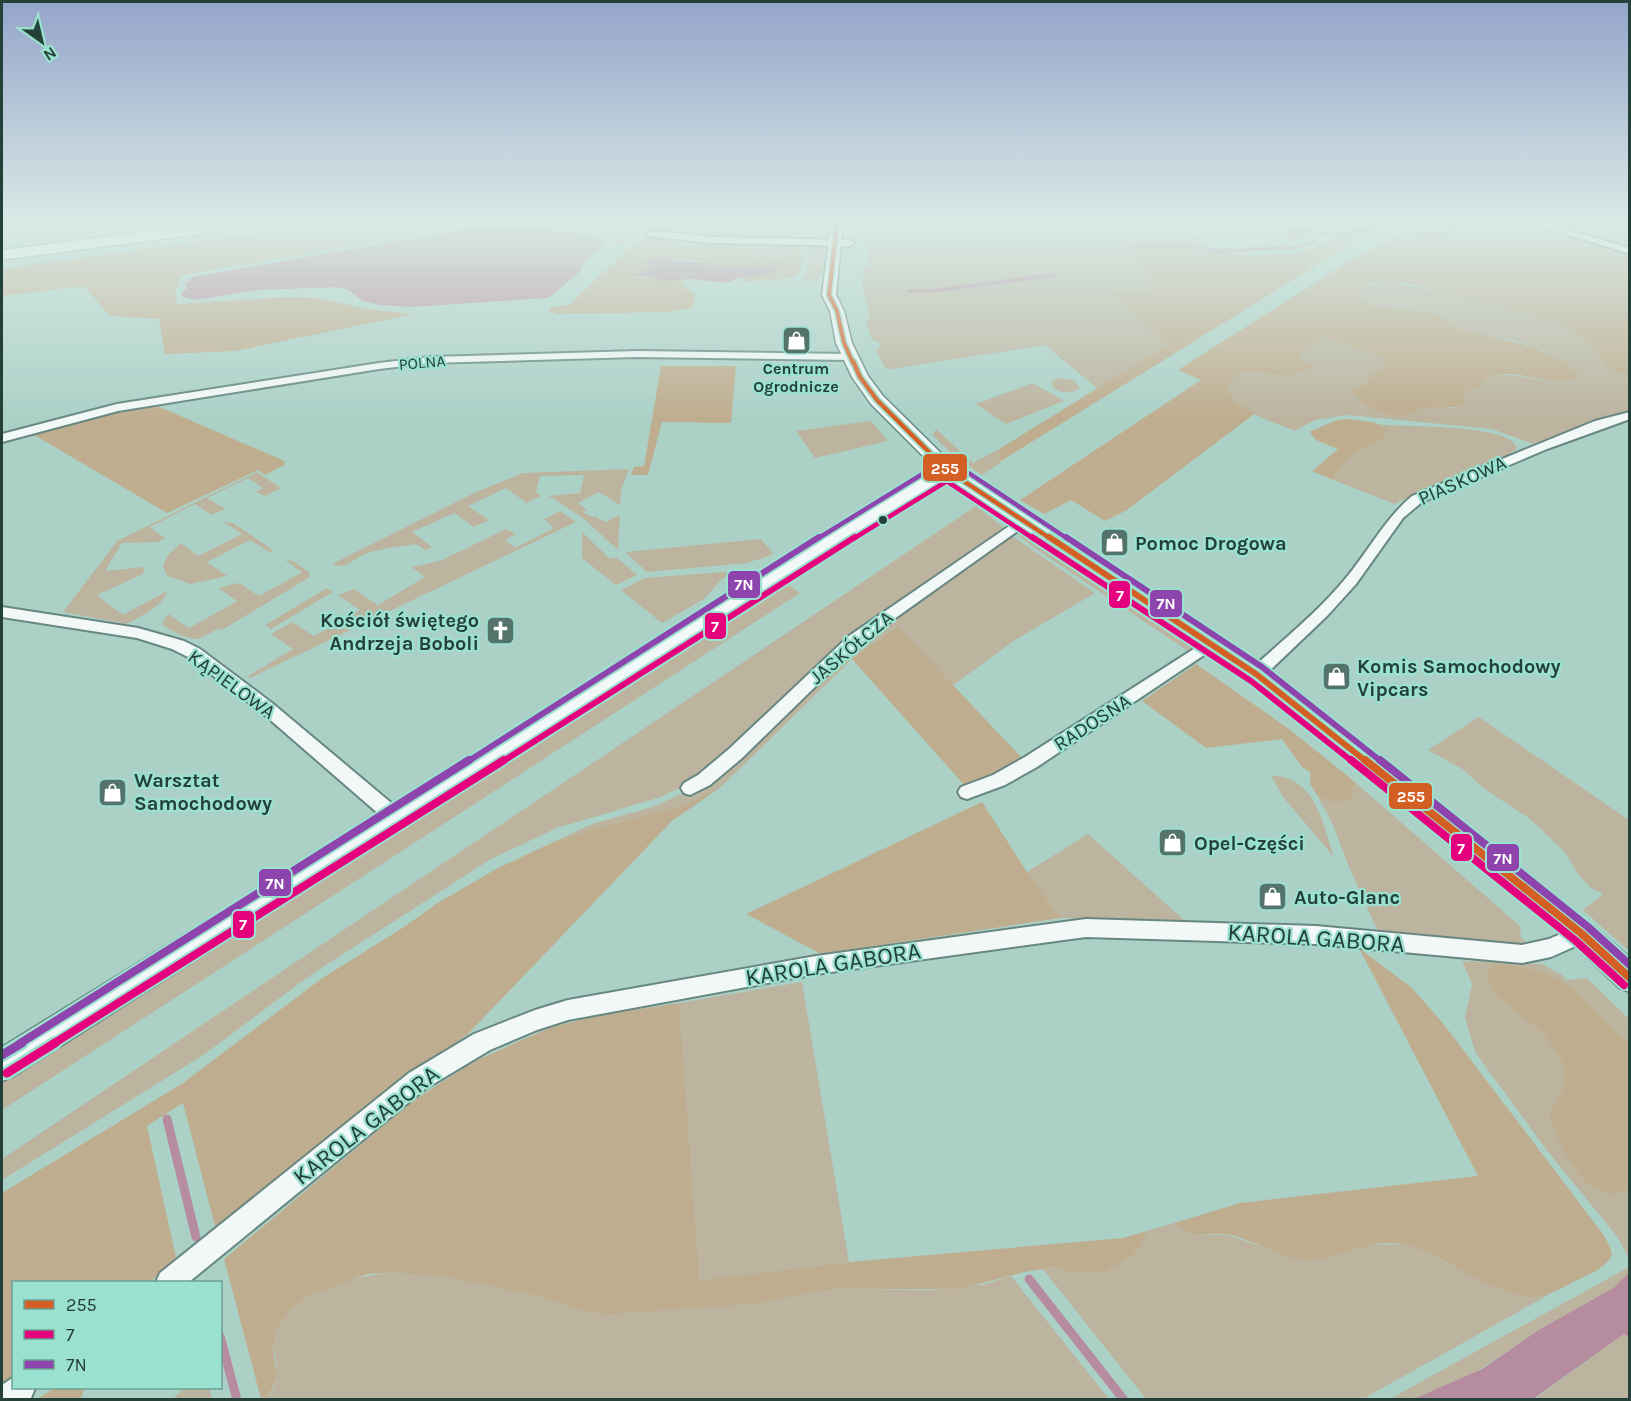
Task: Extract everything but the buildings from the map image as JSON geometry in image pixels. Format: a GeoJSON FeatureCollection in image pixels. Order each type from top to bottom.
{"type":"FeatureCollection","features":[{"type":"Feature","properties":{"kind":"main road"},"geometry":{"type":"LineString","coordinates":[[829,288],[842,337],[860,377],[877,400],[947,470],[1256,674],[1303,709],[1582,934],[1629,978]]}},
{"type":"Feature","properties":{"kind":"main road"},"geometry":{"type":"LineString","coordinates":[[837,311],[843,288]]}},
{"type":"Feature","properties":{"kind":"main road"},"geometry":{"type":"LineString","coordinates":[[2,1065],[666,647],[764,582],[947,470]]}},
{"type":"Feature","properties":{"kind":"street","name":"POLNA"},"geometry":{"type":"LineString","coordinates":[[2,438],[117,408],[357,369],[430,360],[637,354],[850,357]]}},
{"type":"Feature","properties":{"kind":"street","name":"PIASKOWA"},"geometry":{"type":"LineString","coordinates":[[1256,674],[1323,612],[1351,581],[1398,515],[1417,499],[1526,452],[1629,415]]}},
{"type":"Feature","properties":{"kind":"street","name":"JASKÓŁCZA"},"geometry":{"type":"LineString","coordinates":[[690,788],[704,780],[735,754],[854,639],[1024,520]]}},
{"type":"Feature","properties":{"kind":"street","name":"KĄPIELOWA"},"geometry":{"type":"LineString","coordinates":[[2,612],[138,633],[167,641],[194,653],[266,707],[395,817]]}},
{"type":"Feature","properties":{"kind":"street","name":"RADOSNA"},"geometry":{"type":"LineString","coordinates":[[967,792],[999,780],[1031,762],[1211,644]]}},
{"type":"Feature","properties":{"kind":"street","name":"KAROLA GABORA"},"geometry":{"type":"LineString","coordinates":[[170,1281],[417,1082],[482,1041],[568,1010],[816,965],[1086,927],[1316,936],[1521,954],[1551,948],[1582,934]]}},
{"type":"Feature","properties":{"kind":"street"},"geometry":{"type":"LineString","coordinates":[[3,1400],[20,1389]]}},
{"type":"Feature","properties":{"kind":"shaded area"},"geometry":{"type":"Polygon","coordinates":[[[2,288],[64,288],[2,296],[2,288]]]}},
{"type":"Feature","properties":{"kind":"shaded area"},"geometry":{"type":"Polygon","coordinates":[[[86,288],[176,288],[177,304],[288,297],[319,298],[365,309],[414,314],[235,351],[165,354],[159,319],[110,316],[86,288]]]}},
{"type":"Feature","properties":{"kind":"shaded area"},"geometry":{"type":"Polygon","coordinates":[[[187,288],[302,288],[259,290],[195,300],[183,297],[181,293],[187,288]]]}},
{"type":"Feature","properties":{"kind":"shaded area"},"geometry":{"type":"Polygon","coordinates":[[[343,288],[560,288],[548,298],[410,307],[363,301],[343,288]]]}},
{"type":"Feature","properties":{"kind":"shaded area"},"geometry":{"type":"Polygon","coordinates":[[[586,288],[686,288],[695,295],[693,307],[671,312],[558,314],[549,311],[549,308],[572,304],[586,288]]]}},
{"type":"Feature","properties":{"kind":"shaded area"},"geometry":{"type":"Polygon","coordinates":[[[863,288],[1157,288],[1158,290],[1116,295],[1168,344],[1098,389],[1045,345],[891,369],[885,368],[876,351],[880,347],[879,342],[872,340],[865,319],[870,319],[863,288]]]}},
{"type":"Feature","properties":{"kind":"shaded area"},"geometry":{"type":"Polygon","coordinates":[[[1280,288],[998,463],[1001,448],[1167,345],[1115,294],[1157,289],[1280,288]]]}},
{"type":"Feature","properties":{"kind":"shaded area"},"geometry":{"type":"Polygon","coordinates":[[[1306,288],[1361,288],[1358,298],[1370,304],[1434,313],[1445,318],[1455,328],[1534,347],[1564,361],[1579,374],[1565,381],[1506,374],[1496,376],[1482,381],[1481,386],[1464,393],[1465,405],[1425,408],[1399,416],[1376,410],[1352,392],[1354,388],[1366,384],[1372,374],[1384,367],[1382,357],[1325,338],[1301,352],[1302,358],[1312,366],[1311,369],[1287,376],[1244,373],[1237,376],[1227,389],[1235,401],[1254,414],[1127,510],[1105,521],[1071,500],[1044,514],[1020,500],[1201,380],[1178,370],[1306,288]]]}},
{"type":"Feature","properties":{"kind":"shaded area"},"geometry":{"type":"Polygon","coordinates":[[[1360,288],[1424,288],[1552,320],[1578,334],[1612,370],[1629,376],[1629,410],[1533,444],[1492,429],[1348,415],[1315,420],[1295,431],[1256,415],[1232,397],[1227,389],[1237,376],[1251,373],[1281,376],[1300,374],[1308,362],[1302,358],[1301,352],[1325,338],[1382,357],[1384,367],[1376,372],[1355,396],[1373,408],[1394,415],[1426,408],[1455,408],[1464,393],[1481,386],[1482,381],[1494,376],[1520,376],[1558,381],[1579,374],[1562,360],[1532,346],[1463,332],[1440,315],[1429,311],[1384,308],[1357,298],[1360,288]]]}},
{"type":"Feature","properties":{"kind":"shaded area"},"geometry":{"type":"Polygon","coordinates":[[[1428,288],[1629,288],[1629,376],[1612,370],[1582,338],[1566,326],[1552,320],[1428,288]]]}},
{"type":"Feature","properties":{"kind":"shaded area"},"geometry":{"type":"Polygon","coordinates":[[[661,366],[736,366],[731,423],[662,422],[648,475],[631,475],[634,467],[644,466],[661,366]]]}},
{"type":"Feature","properties":{"kind":"shaded area"},"geometry":{"type":"Polygon","coordinates":[[[1057,378],[1074,380],[1080,388],[1072,392],[1060,391],[1051,383],[1057,378]]]}},
{"type":"Feature","properties":{"kind":"shaded area"},"geometry":{"type":"Polygon","coordinates":[[[1033,383],[1064,401],[1006,424],[976,404],[1033,383]]]}},
{"type":"Feature","properties":{"kind":"shaded area"},"geometry":{"type":"Polygon","coordinates":[[[155,405],[282,460],[285,462],[284,465],[265,475],[258,470],[167,513],[31,433],[109,413],[155,405]]]}},
{"type":"Feature","properties":{"kind":"shaded area"},"geometry":{"type":"Polygon","coordinates":[[[1337,420],[1373,422],[1386,428],[1387,434],[1349,458],[1333,480],[1312,471],[1338,449],[1316,440],[1311,431],[1337,420]]]}},
{"type":"Feature","properties":{"kind":"shaded area"},"geometry":{"type":"Polygon","coordinates":[[[871,421],[888,441],[815,458],[796,431],[871,421]]]}},
{"type":"Feature","properties":{"kind":"shaded area"},"geometry":{"type":"Polygon","coordinates":[[[1378,424],[1477,430],[1510,440],[1517,448],[1508,455],[1431,486],[1395,504],[1333,480],[1341,466],[1353,455],[1385,437],[1387,434],[1383,426],[1378,424]]]}},
{"type":"Feature","properties":{"kind":"shaded area"},"geometry":{"type":"Polygon","coordinates":[[[936,429],[973,463],[1001,448],[998,463],[1000,463],[982,475],[938,441],[933,435],[936,429]]]}},
{"type":"Feature","properties":{"kind":"shaded area"},"geometry":{"type":"Polygon","coordinates":[[[629,469],[621,490],[620,505],[599,492],[578,503],[587,510],[583,512],[605,522],[620,515],[618,550],[583,518],[549,496],[580,493],[584,475],[540,476],[536,492],[541,496],[527,503],[506,488],[468,506],[489,520],[474,527],[454,513],[412,532],[432,547],[425,550],[416,544],[374,551],[342,565],[332,564],[474,493],[523,473],[629,469]]]}},
{"type":"Feature","properties":{"kind":"shaded area"},"geometry":{"type":"Polygon","coordinates":[[[257,472],[281,488],[265,496],[256,492],[263,488],[248,478],[207,498],[225,509],[212,515],[195,504],[150,527],[165,538],[158,542],[122,543],[105,571],[145,567],[143,574],[97,595],[123,615],[167,591],[161,602],[150,610],[127,624],[63,612],[117,541],[257,472]]]}},
{"type":"Feature","properties":{"kind":"shaded area"},"geometry":{"type":"Polygon","coordinates":[[[976,506],[1003,527],[1003,531],[864,629],[740,745],[688,784],[661,797],[557,828],[491,859],[312,974],[205,1054],[2,1180],[2,1159],[976,506]]]}},
{"type":"Feature","properties":{"kind":"shaded area"},"geometry":{"type":"Polygon","coordinates":[[[560,511],[576,522],[250,678],[248,676],[293,649],[271,634],[292,622],[314,636],[360,610],[338,595],[354,589],[378,605],[425,577],[411,567],[440,561],[506,529],[516,534],[505,540],[515,548],[554,528],[544,519],[560,511]]]}},
{"type":"Feature","properties":{"kind":"shaded area"},"geometry":{"type":"Polygon","coordinates":[[[224,522],[233,523],[273,550],[271,553],[250,540],[207,562],[227,576],[190,584],[167,576],[163,566],[168,555],[181,543],[198,556],[242,534],[224,522]]]}},
{"type":"Feature","properties":{"kind":"shaded area"},"geometry":{"type":"Polygon","coordinates":[[[582,532],[610,559],[616,557],[637,575],[616,585],[582,558],[582,532]]]}},
{"type":"Feature","properties":{"kind":"shaded area"},"geometry":{"type":"Polygon","coordinates":[[[1018,535],[1028,536],[1194,647],[1188,651],[1018,535]]]}},
{"type":"Feature","properties":{"kind":"shaded area"},"geometry":{"type":"Polygon","coordinates":[[[1012,536],[1095,593],[1015,640],[952,686],[896,626],[852,659],[721,787],[683,805],[586,831],[521,857],[592,824],[652,807],[691,790],[841,654],[1012,536]]]}},
{"type":"Feature","properties":{"kind":"shaded area"},"geometry":{"type":"Polygon","coordinates":[[[761,539],[773,553],[748,563],[647,572],[625,552],[761,539]]]}},
{"type":"Feature","properties":{"kind":"shaded area"},"geometry":{"type":"Polygon","coordinates":[[[285,560],[293,561],[309,572],[310,577],[222,630],[218,628],[204,637],[195,639],[177,633],[162,624],[168,614],[189,628],[237,601],[218,588],[239,583],[259,596],[302,572],[285,560]]]}},
{"type":"Feature","properties":{"kind":"shaded area"},"geometry":{"type":"Polygon","coordinates":[[[736,571],[722,579],[704,599],[662,623],[621,590],[645,578],[736,571]]]}},
{"type":"Feature","properties":{"kind":"shaded area"},"geometry":{"type":"Polygon","coordinates":[[[787,584],[800,593],[2,1110],[2,1083],[787,584]]]}},
{"type":"Feature","properties":{"kind":"shaded area"},"geometry":{"type":"Polygon","coordinates":[[[327,588],[333,592],[271,629],[265,625],[327,588]]]}},
{"type":"Feature","properties":{"kind":"shaded area"},"geometry":{"type":"Polygon","coordinates":[[[897,626],[1024,760],[966,787],[852,659],[897,626]]]}},
{"type":"Feature","properties":{"kind":"shaded area"},"geometry":{"type":"Polygon","coordinates":[[[1196,664],[1289,729],[1349,777],[1354,784],[1352,797],[1335,802],[1319,796],[1311,785],[1310,772],[1302,767],[1282,739],[1206,748],[1142,701],[1196,664]]]}},
{"type":"Feature","properties":{"kind":"shaded area"},"geometry":{"type":"Polygon","coordinates":[[[1479,717],[1629,820],[1629,951],[1583,910],[1603,894],[1590,887],[1578,874],[1565,852],[1530,819],[1483,788],[1464,770],[1428,750],[1479,717]]]}},
{"type":"Feature","properties":{"kind":"shaded area"},"geometry":{"type":"Polygon","coordinates":[[[1271,776],[1286,778],[1298,783],[1307,792],[1321,816],[1334,857],[1283,797],[1271,776]]]}},
{"type":"Feature","properties":{"kind":"shaded area"},"geometry":{"type":"Polygon","coordinates":[[[1349,777],[1520,926],[1521,938],[1529,944],[1520,948],[1380,936],[1333,825],[1316,793],[1323,799],[1349,777]]]}},
{"type":"Feature","properties":{"kind":"shaded area"},"geometry":{"type":"Polygon","coordinates":[[[721,787],[672,821],[467,1035],[384,1092],[216,1230],[183,1103],[147,1126],[177,1262],[150,1281],[12,1281],[12,1380],[2,1388],[2,1193],[183,1083],[321,979],[436,904],[498,868],[586,831],[683,805],[721,787]]]}},
{"type":"Feature","properties":{"kind":"shaded area"},"geometry":{"type":"Polygon","coordinates":[[[982,802],[1027,872],[1061,918],[821,954],[746,914],[982,802]]]}},
{"type":"Feature","properties":{"kind":"shaded area"},"geometry":{"type":"Polygon","coordinates":[[[1088,834],[1185,921],[1061,918],[1027,872],[1088,834]]]}},
{"type":"Feature","properties":{"kind":"shaded area"},"geometry":{"type":"Polygon","coordinates":[[[1359,948],[1412,988],[1442,1022],[1603,1234],[1612,1255],[1601,1268],[1551,1293],[1533,1296],[1514,1294],[1495,1288],[1420,1249],[1402,1244],[1380,1244],[1318,1259],[1296,1258],[1231,1235],[1190,1233],[1174,1223],[1240,1203],[1478,1176],[1359,948]]]}},
{"type":"Feature","properties":{"kind":"shaded area"},"geometry":{"type":"Polygon","coordinates":[[[1462,961],[1542,964],[1561,974],[1566,980],[1587,978],[1629,1019],[1629,1258],[1616,1235],[1548,1152],[1475,1052],[1465,1017],[1472,984],[1462,961]]]}},
{"type":"Feature","properties":{"kind":"shaded area"},"geometry":{"type":"Polygon","coordinates":[[[1495,964],[1518,966],[1561,981],[1580,995],[1629,1043],[1630,1169],[1626,1190],[1612,1193],[1598,1190],[1586,1182],[1567,1156],[1550,1114],[1564,1087],[1564,1067],[1544,1034],[1496,995],[1487,976],[1489,968],[1495,964]]]}},
{"type":"Feature","properties":{"kind":"shaded area"},"geometry":{"type":"Polygon","coordinates":[[[802,982],[849,1262],[698,1280],[679,1003],[802,982]]]}},
{"type":"Feature","properties":{"kind":"shaded area"},"geometry":{"type":"Polygon","coordinates":[[[679,1003],[699,1280],[849,1262],[1123,1238],[1147,1231],[1144,1240],[1136,1252],[1106,1273],[1067,1271],[1054,1267],[960,1289],[841,1289],[818,1291],[764,1303],[611,1314],[584,1312],[532,1295],[439,1276],[368,1274],[310,1295],[291,1309],[275,1331],[273,1351],[277,1376],[268,1399],[261,1399],[224,1259],[413,1101],[473,1062],[549,1028],[600,1015],[679,1003]]]}},
{"type":"Feature","properties":{"kind":"shaded area"},"geometry":{"type":"Polygon","coordinates":[[[1174,1223],[1188,1232],[1200,1235],[1228,1235],[1275,1251],[1348,1252],[1367,1245],[1401,1244],[1417,1247],[1503,1291],[1535,1295],[1550,1294],[1363,1399],[1146,1399],[1042,1268],[1106,1273],[1136,1252],[1147,1231],[1174,1223]]]}},
{"type":"Feature","properties":{"kind":"shaded area"},"geometry":{"type":"Polygon","coordinates":[[[1629,1267],[1629,1274],[1615,1287],[1540,1329],[1470,1376],[1414,1399],[1388,1400],[1629,1267]]]}},
{"type":"Feature","properties":{"kind":"shaded area"},"geometry":{"type":"Polygon","coordinates":[[[1629,1272],[1629,1337],[1624,1334],[1533,1399],[1414,1399],[1482,1369],[1540,1329],[1615,1287],[1629,1272]]]}},
{"type":"Feature","properties":{"kind":"shaded area"},"geometry":{"type":"Polygon","coordinates":[[[393,1273],[439,1276],[532,1295],[584,1312],[637,1312],[665,1308],[764,1303],[818,1291],[841,1289],[931,1290],[982,1285],[1011,1276],[1109,1399],[268,1400],[277,1372],[273,1344],[275,1332],[283,1318],[294,1306],[325,1288],[343,1282],[393,1273]]]}},
{"type":"Feature","properties":{"kind":"shaded area"},"geometry":{"type":"Polygon","coordinates":[[[1624,1334],[1629,1337],[1629,1399],[1533,1400],[1624,1334]]]}},
{"type":"Feature","properties":{"kind":"shaded area"},"geometry":{"type":"Polygon","coordinates":[[[53,1389],[84,1389],[81,1399],[37,1399],[53,1389]]]}},
{"type":"Feature","properties":{"kind":"shaded area"},"geometry":{"type":"Polygon","coordinates":[[[184,1389],[209,1389],[212,1399],[171,1400],[184,1389]]]}},
{"type":"Feature","properties":{"kind":"waterway"},"geometry":{"type":"LineString","coordinates":[[909,291],[952,288]]}},
{"type":"Feature","properties":{"kind":"waterway"},"geometry":{"type":"LineString","coordinates":[[167,1119],[196,1237]]}},
{"type":"Feature","properties":{"kind":"waterway"},"geometry":{"type":"LineString","coordinates":[[1029,1279],[1124,1400]]}},
{"type":"Feature","properties":{"kind":"waterway"},"geometry":{"type":"LineString","coordinates":[[222,1344],[237,1400]]}},
{"type":"Feature","properties":{"kind":"transit line","name":"255"},"geometry":{"type":"LineString","coordinates":[[830,288],[829,295],[837,311],[844,343],[860,377],[877,400],[947,470],[1256,674],[1469,842],[1582,934],[1630,978]]}},
{"type":"Feature","properties":{"kind":"transit line","name":"7N"},"geometry":{"type":"LineString","coordinates":[[2,1055],[671,633],[759,574],[942,462]]}},
{"type":"Feature","properties":{"kind":"transit line","name":"7N"},"geometry":{"type":"LineString","coordinates":[[952,462],[1262,667],[1475,835],[1588,927],[1630,965]]}},
{"type":"Feature","properties":{"kind":"transit line","name":"7"},"geometry":{"type":"LineString","coordinates":[[942,478],[1251,681],[1576,941],[1624,985]]}},
{"type":"Feature","properties":{"kind":"transit line","name":"7"},"geometry":{"type":"LineString","coordinates":[[7,1073],[681,649],[769,590],[952,478]]}},
{"type":"Feature","properties":{"kind":"place","name":"Centrum Ogrodnicze"},"geometry":{"type":"Point","coordinates":[796,340]}},
{"type":"Feature","properties":{"kind":"place","name":"Pomoc Drogowa"},"geometry":{"type":"Point","coordinates":[1114,543]}},
{"type":"Feature","properties":{"kind":"place","name":"Kościół świętego Andrzeja Boboli"},"geometry":{"type":"Point","coordinates":[500,631]}},
{"type":"Feature","properties":{"kind":"place","name":"Komis Samochodowy Vipcars"},"geometry":{"type":"Point","coordinates":[1336,677]}},
{"type":"Feature","properties":{"kind":"place","name":"Warsztat Samochodowy"},"geometry":{"type":"Point","coordinates":[113,792]}},
{"type":"Feature","properties":{"kind":"place","name":"Opel-Części"},"geometry":{"type":"Point","coordinates":[1173,843]}},
{"type":"Feature","properties":{"kind":"place","name":"Auto-Glanc"},"geometry":{"type":"Point","coordinates":[1273,897]}}]}
